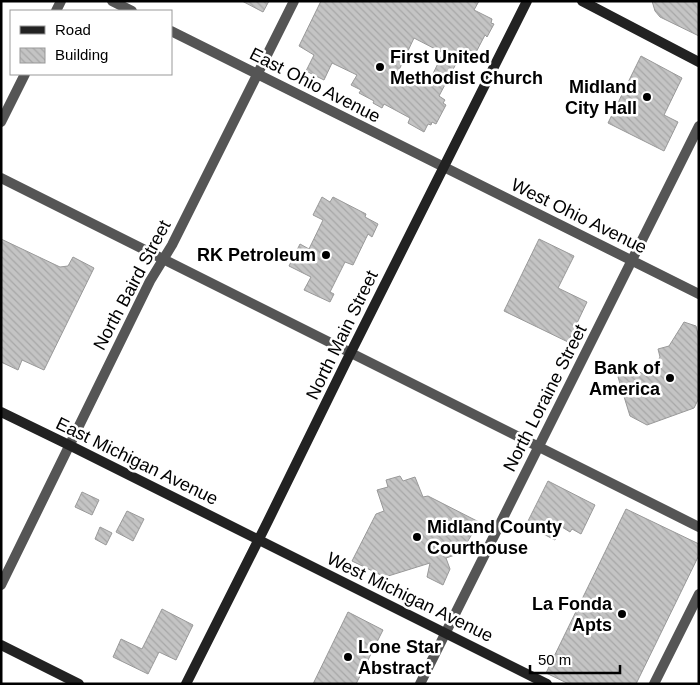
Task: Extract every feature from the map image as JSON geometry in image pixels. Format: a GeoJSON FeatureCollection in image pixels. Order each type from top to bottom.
{"type":"FeatureCollection","features":[{"type":"Feature","properties":{"kind":"street"},"geometry":{"type":"LineString","coordinates":[[112,1],[130,10]]}},
{"type":"Feature","properties":{"kind":"street","name":"North Baird Street"},"geometry":{"type":"LineString","coordinates":[[1,585],[150,281],[172,245],[294,1]]}},
{"type":"Feature","properties":{"kind":"street","name":"North Main Street"},"geometry":{"type":"LineString","coordinates":[[186,684],[528,1]]}},
{"type":"Feature","properties":{"kind":"street"},"geometry":{"type":"LineString","coordinates":[[582,1],[699,62]]}},
{"type":"Feature","properties":{"kind":"street","name":"East Ohio Avenue"},"geometry":{"type":"LineString","coordinates":[[172,32],[444,168]]}},
{"type":"Feature","properties":{"kind":"street"},"geometry":{"type":"LineString","coordinates":[[1,122],[24,75]]}},
{"type":"Feature","properties":{"kind":"street","name":"North Loraine Street"},"geometry":{"type":"LineString","coordinates":[[420,684],[699,126]]}},
{"type":"Feature","properties":{"kind":"street","name":"West Ohio Avenue"},"geometry":{"type":"LineString","coordinates":[[444,168],[699,294]]}},
{"type":"Feature","properties":{"kind":"street"},"geometry":{"type":"LineString","coordinates":[[1,178],[699,527]]}},
{"type":"Feature","properties":{"kind":"street","name":"East Michigan Avenue"},"geometry":{"type":"LineString","coordinates":[[1,412],[258,540]]}},
{"type":"Feature","properties":{"kind":"street","name":"West Michigan Avenue"},"geometry":{"type":"LineString","coordinates":[[258,540],[547,684]]}},
{"type":"Feature","properties":{"kind":"street"},"geometry":{"type":"LineString","coordinates":[[654,684],[699,594]]}},
{"type":"Feature","properties":{"kind":"street"},"geometry":{"type":"LineString","coordinates":[[1,645],[78,684]]}},
{"type":"Feature","properties":{"kind":"building"},"geometry":{"type":"Polygon","coordinates":[[[242,1],[269,1],[263,12],[242,1]]]}},
{"type":"Feature","properties":{"kind":"building","name":"First United Methodist Church"},"geometry":{"type":"Polygon","coordinates":[[[321,1],[479,1],[474,10],[492,19],[491,23],[494,24],[487,37],[485,35],[472,60],[468,58],[465,64],[458,60],[439,96],[445,100],[443,103],[446,105],[436,124],[432,122],[431,125],[428,124],[424,132],[408,123],[410,118],[384,104],[382,108],[359,93],[361,90],[351,85],[357,75],[332,63],[324,80],[306,71],[314,55],[299,46],[321,1]],[[414,38],[399,70],[428,84],[443,53],[414,38]]]}},
{"type":"Feature","properties":{"kind":"building"},"geometry":{"type":"Polygon","coordinates":[[[652,1],[699,1],[699,36],[660,17],[655,11],[652,1]]]}},
{"type":"Feature","properties":{"kind":"building","name":"Midland City Hall"},"geometry":{"type":"Polygon","coordinates":[[[641,56],[682,78],[664,115],[678,122],[664,151],[608,123],[641,56]]]}},
{"type":"Feature","properties":{"kind":"building","name":"RK Petroleum"},"geometry":{"type":"Polygon","coordinates":[[[322,197],[330,202],[333,197],[366,214],[365,217],[378,224],[372,237],[368,234],[353,265],[345,262],[330,292],[334,294],[330,302],[304,290],[311,277],[289,266],[300,244],[309,249],[323,220],[313,215],[322,197]]]}},
{"type":"Feature","properties":{"kind":"building"},"geometry":{"type":"Polygon","coordinates":[[[1,239],[60,267],[68,266],[73,257],[94,268],[44,370],[22,360],[18,370],[1,362],[1,239]]]}},
{"type":"Feature","properties":{"kind":"building"},"geometry":{"type":"Polygon","coordinates":[[[539,239],[574,256],[558,288],[587,302],[568,342],[504,311],[539,239]]]}},
{"type":"Feature","properties":{"kind":"building"},"geometry":{"type":"Polygon","coordinates":[[[684,322],[696,326],[699,338],[699,398],[694,408],[647,425],[630,416],[618,377],[624,364],[649,377],[660,357],[658,349],[669,346],[684,322]]]}},
{"type":"Feature","properties":{"kind":"building","name":"Midland County Courthouse"},"geometry":{"type":"Polygon","coordinates":[[[400,476],[403,481],[415,477],[423,497],[428,496],[479,522],[461,553],[446,558],[450,569],[443,585],[427,577],[430,563],[385,577],[352,561],[376,514],[384,511],[377,490],[388,487],[386,480],[400,476]]]}},
{"type":"Feature","properties":{"kind":"building"},"geometry":{"type":"Polygon","coordinates":[[[548,481],[595,505],[581,534],[572,529],[570,532],[562,527],[555,540],[526,525],[548,481]]]}},
{"type":"Feature","properties":{"kind":"building"},"geometry":{"type":"Polygon","coordinates":[[[82,492],[99,500],[92,515],[75,507],[82,492]]]}},
{"type":"Feature","properties":{"kind":"building","name":"La Fonda Apts"},"geometry":{"type":"Polygon","coordinates":[[[626,509],[699,544],[699,555],[636,684],[569,684],[546,673],[626,509]]]}},
{"type":"Feature","properties":{"kind":"building"},"geometry":{"type":"Polygon","coordinates":[[[127,511],[144,519],[133,541],[116,532],[127,511]]]}},
{"type":"Feature","properties":{"kind":"building"},"geometry":{"type":"Polygon","coordinates":[[[100,527],[112,533],[106,545],[95,539],[100,527]]]}},
{"type":"Feature","properties":{"kind":"building"},"geometry":{"type":"Polygon","coordinates":[[[162,609],[193,625],[176,660],[159,652],[148,674],[113,657],[121,639],[142,649],[162,609]]]}},
{"type":"Feature","properties":{"kind":"building","name":"Lone Star Abstract"},"geometry":{"type":"Polygon","coordinates":[[[348,612],[383,630],[356,684],[313,684],[348,612]]]}},
{"type":"Feature","properties":{"kind":"place","name":"First United Methodist Church"},"geometry":{"type":"Point","coordinates":[380,67]}},
{"type":"Feature","properties":{"kind":"place","name":"Midland City Hall"},"geometry":{"type":"Point","coordinates":[647,97]}},
{"type":"Feature","properties":{"kind":"place","name":"RK Petroleum"},"geometry":{"type":"Point","coordinates":[326,255]}},
{"type":"Feature","properties":{"kind":"place","name":"Bank of America"},"geometry":{"type":"Point","coordinates":[670,378]}},
{"type":"Feature","properties":{"kind":"place","name":"Midland County Courthouse"},"geometry":{"type":"Point","coordinates":[417,537]}},
{"type":"Feature","properties":{"kind":"place","name":"La Fonda Apts"},"geometry":{"type":"Point","coordinates":[622,614]}},
{"type":"Feature","properties":{"kind":"place","name":"Lone Star Abstract"},"geometry":{"type":"Point","coordinates":[348,657]}}]}
